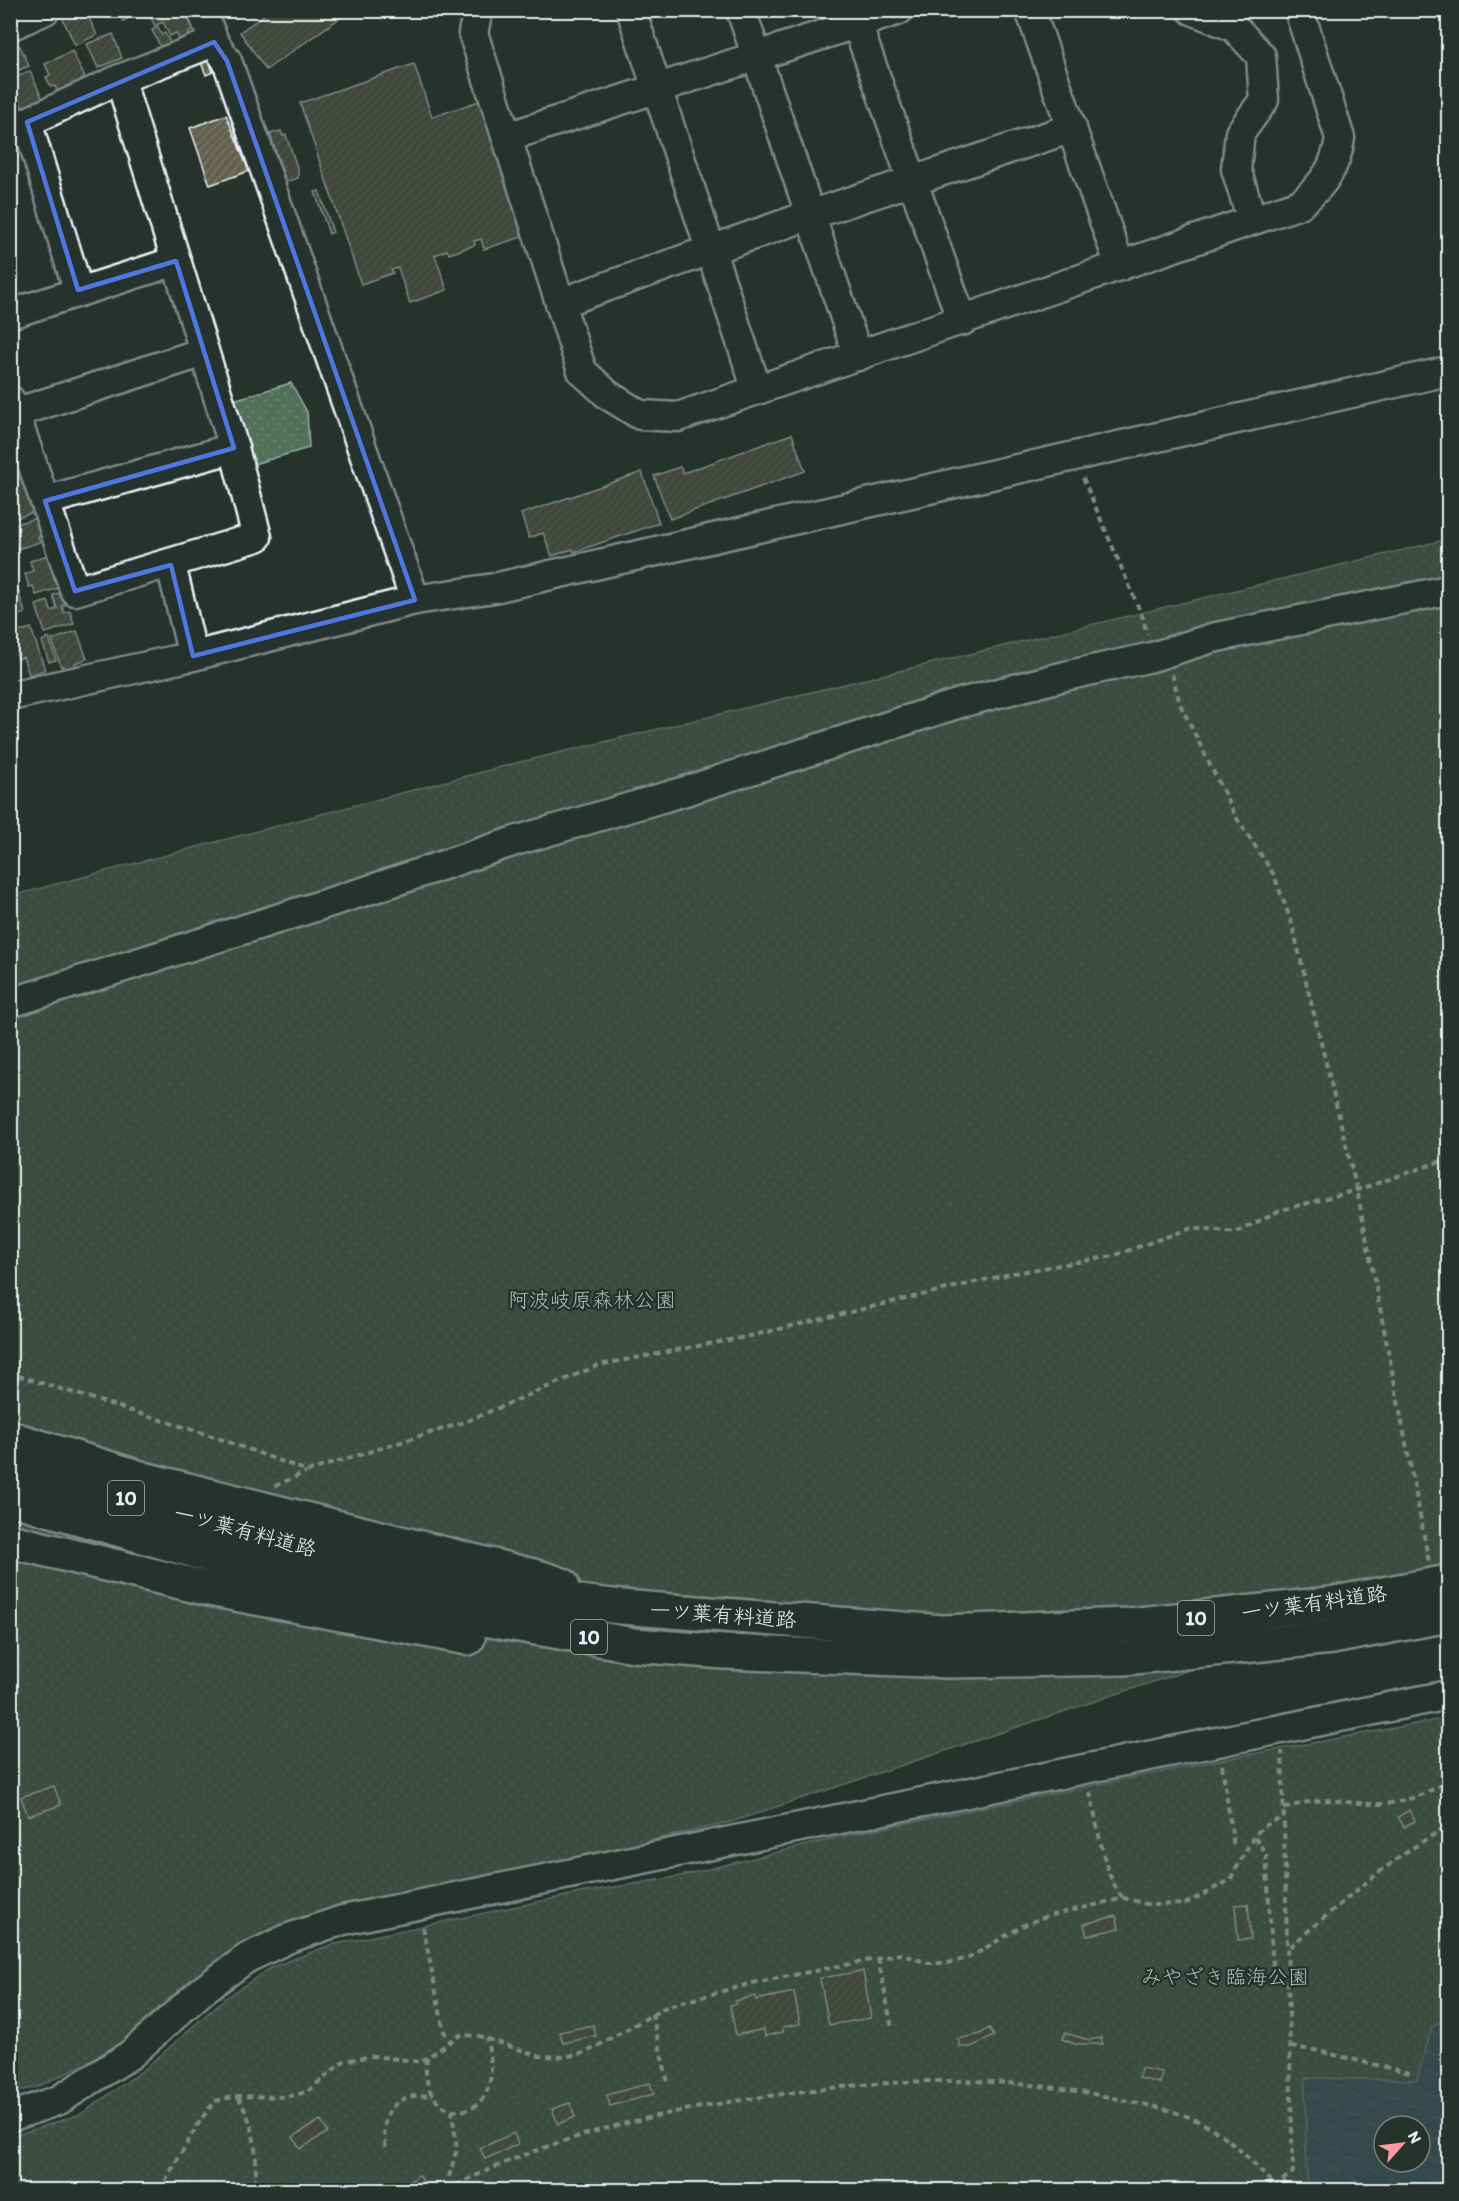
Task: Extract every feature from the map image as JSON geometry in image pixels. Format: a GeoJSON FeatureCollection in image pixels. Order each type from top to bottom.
{"type":"FeatureCollection","features":[{"type":"Feature","properties":{"kind":"main road"},"geometry":{"type":"LineString","coordinates":[[10,1438],[147,1479],[542,1578],[621,1607]]}},
{"type":"Feature","properties":{"kind":"main road","name":"一ツ葉有料道路"},"geometry":{"type":"LineString","coordinates":[[10,1465],[241,1532],[510,1594],[621,1607],[942,1632],[1130,1625],[1330,1604],[1439,1575]]}},
{"type":"Feature","properties":{"kind":"main road","name":"一ツ葉有料道路"},"geometry":{"type":"LineString","coordinates":[[10,1498],[236,1563],[450,1613],[634,1645],[724,1652],[949,1661],[1124,1658],[1332,1637],[1449,1615]]}},
{"type":"Feature","properties":{"kind":"main road"},"geometry":{"type":"LineString","coordinates":[[10,1540],[208,1589],[453,1636],[584,1653],[634,1645]]}},
{"type":"Feature","properties":{"kind":"street"},"geometry":{"type":"LineString","coordinates":[[10,26],[45,10]]}},
{"type":"Feature","properties":{"kind":"street"},"geometry":{"type":"LineString","coordinates":[[202,10],[214,42],[227,61],[415,600]]}},
{"type":"Feature","properties":{"kind":"street"},"geometry":{"type":"LineString","coordinates":[[478,10],[472,33],[582,371],[608,395],[640,415],[678,417],[1300,204],[1319,189],[1337,158],[1340,138],[1299,10]]}},
{"type":"Feature","properties":{"kind":"street"},"geometry":{"type":"LineString","coordinates":[[631,10],[757,390]]}},
{"type":"Feature","properties":{"kind":"street"},"geometry":{"type":"LineString","coordinates":[[741,10],[858,356]]}},
{"type":"Feature","properties":{"kind":"street"},"geometry":{"type":"LineString","coordinates":[[507,137],[756,58],[854,18],[899,10]]}},
{"type":"Feature","properties":{"kind":"street"},"geometry":{"type":"LineString","coordinates":[[1030,10],[1120,266]]}},
{"type":"Feature","properties":{"kind":"street"},"geometry":{"type":"LineString","coordinates":[[1192,10],[1234,27],[1262,56],[1264,100],[1240,134],[1236,169],[1252,220]]}},
{"type":"Feature","properties":{"kind":"street"},"geometry":{"type":"LineString","coordinates":[[854,18],[962,321]]}},
{"type":"Feature","properties":{"kind":"street"},"geometry":{"type":"LineString","coordinates":[[78,290],[19,126],[120,79],[214,42]]}},
{"type":"Feature","properties":{"kind":"street"},"geometry":{"type":"LineString","coordinates":[[120,79],[234,448],[257,537],[171,565],[75,591],[13,406],[204,352]]}},
{"type":"Feature","properties":{"kind":"street"},"geometry":{"type":"LineString","coordinates":[[560,303],[912,180],[1072,128]]}},
{"type":"Feature","properties":{"kind":"street"},"geometry":{"type":"LineString","coordinates":[[10,314],[78,290],[176,261]]}},
{"type":"Feature","properties":{"kind":"street"},"geometry":{"type":"LineString","coordinates":[[11,695],[193,656],[415,600],[494,588],[1449,371]]}},
{"type":"Feature","properties":{"kind":"street"},"geometry":{"type":"LineString","coordinates":[[45,501],[234,448]]}},
{"type":"Feature","properties":{"kind":"street"},"geometry":{"type":"LineString","coordinates":[[171,565],[193,656]]}},
{"type":"Feature","properties":{"kind":"street"},"geometry":{"type":"LineString","coordinates":[[10,1003],[372,889],[515,841],[682,792],[960,703],[1152,657],[1212,638],[1449,590]]}},
{"type":"Feature","properties":{"kind":"street"},"geometry":{"type":"LineString","coordinates":[[1152,657],[1207,655],[1449,605]]}},
{"type":"Feature","properties":{"kind":"street"},"geometry":{"type":"LineString","coordinates":[[10,2117],[59,2100],[130,2055],[203,1990],[247,1958],[289,1938],[343,1920],[1449,1695]]}},
{"type":"Feature","properties":{"kind":"path"},"geometry":{"type":"LineString","coordinates":[[1074,458],[1143,618],[1152,657],[1173,674],[1180,704],[1236,817],[1274,875],[1292,924],[1357,1190],[1439,1575]]}},
{"type":"Feature","properties":{"kind":"path"},"geometry":{"type":"LineString","coordinates":[[265,1490],[308,1472],[465,1422],[600,1365],[750,1336],[1014,1273],[1113,1256],[1191,1228],[1236,1233],[1278,1211],[1357,1190],[1449,1159]]}},
{"type":"Feature","properties":{"kind":"path"},"geometry":{"type":"LineString","coordinates":[[10,1369],[16,1375],[209,1435],[308,1472]]}},
{"type":"Feature","properties":{"kind":"path"},"geometry":{"type":"LineString","coordinates":[[1221,1756],[1234,1847]]}},
{"type":"Feature","properties":{"kind":"path"},"geometry":{"type":"LineString","coordinates":[[1084,1768],[1117,1894],[1150,1905],[1185,1904],[1230,1880],[1254,1836],[1263,1827],[1284,1816]]}},
{"type":"Feature","properties":{"kind":"path"},"geometry":{"type":"LineString","coordinates":[[447,2190],[525,2154],[627,2121],[700,2106],[823,2088],[906,2080],[981,2080],[1060,2086],[1153,2106],[1200,2122],[1234,2142],[1275,2186],[1293,2172],[1284,1809],[1305,1801],[1331,1798],[1380,1804],[1410,1799],[1449,1780]]}},
{"type":"Feature","properties":{"kind":"path"},"geometry":{"type":"LineString","coordinates":[[1289,1948],[1354,1891],[1410,1848],[1449,1826]]}},
{"type":"Feature","properties":{"kind":"path"},"geometry":{"type":"LineString","coordinates":[[1254,1836],[1266,1854],[1273,1968],[1289,1976]]}},
{"type":"Feature","properties":{"kind":"path"},"geometry":{"type":"LineString","coordinates":[[160,2190],[201,2118],[215,2102],[237,2096],[286,2097],[307,2092],[344,2061],[373,2056],[421,2062],[460,2035],[485,2037],[539,2056],[564,2057],[585,2053],[668,2006],[753,1983],[901,1954],[928,1963],[948,1964],[969,1958],[1022,1926],[1044,1917],[1124,1898]]}},
{"type":"Feature","properties":{"kind":"path"},"geometry":{"type":"LineString","coordinates":[[422,1920],[444,2032],[450,2041]]}},
{"type":"Feature","properties":{"kind":"path"},"geometry":{"type":"LineString","coordinates":[[878,1958],[892,2028]]}},
{"type":"Feature","properties":{"kind":"path"},"geometry":{"type":"LineString","coordinates":[[652,2014],[668,2084]]}},
{"type":"Feature","properties":{"kind":"path"},"geometry":{"type":"LineString","coordinates":[[427,2058],[426,2074],[436,2101],[452,2111],[458,2112],[473,2108],[485,2098],[490,2086],[492,2074],[485,2037]]}},
{"type":"Feature","properties":{"kind":"path"},"geometry":{"type":"LineString","coordinates":[[1291,2047],[1314,2050],[1414,2074]]}},
{"type":"Feature","properties":{"kind":"path"},"geometry":{"type":"LineString","coordinates":[[386,2147],[384,2126],[386,2115],[391,2109],[410,2097],[433,2095]]}},
{"type":"Feature","properties":{"kind":"path"},"geometry":{"type":"LineString","coordinates":[[237,2096],[249,2118],[253,2133],[257,2172],[254,2190]]}},
{"type":"Feature","properties":{"kind":"path"},"geometry":{"type":"LineString","coordinates":[[449,2177],[457,2149],[452,2111]]}},
{"type":"Feature","properties":{"kind":"path"},"geometry":{"type":"LineString","coordinates":[[1284,2181],[1288,2190]]}},
{"type":"Feature","properties":{"kind":"path"},"geometry":{"type":"LineString","coordinates":[[1258,2190],[1272,2182]]}},
{"type":"Feature","properties":{"kind":"highlighted area"},"geometry":{"type":"Polygon","coordinates":[[[214,42],[227,61],[415,600],[193,656],[171,565],[75,591],[45,501],[234,448],[176,261],[78,290],[27,122],[214,42]]]}},
{"type":"Feature","properties":{"kind":"green space"},"geometry":{"type":"Polygon","coordinates":[[[291,383],[307,412],[309,448],[250,465],[230,401],[291,383]]]}},
{"type":"Feature","properties":{"kind":"green space","name":"阿波岐原森林公園"},"geometry":{"type":"Polygon","coordinates":[[[1440,541],[1448,545],[1448,1584],[731,1822],[301,1920],[121,2047],[37,2087],[11,2093],[11,896],[508,765],[1440,541]]]}},
{"type":"Feature","properties":{"kind":"green space","name":"みやざき臨海公園"},"geometry":{"type":"Polygon","coordinates":[[[1448,1718],[1448,2190],[11,2190],[10,2137],[81,2114],[146,2068],[223,2000],[272,1967],[331,1945],[585,1892],[676,1877],[843,1836],[1214,1761],[1448,1718]]]}},
{"type":"Feature","properties":{"kind":"water"},"geometry":{"type":"Polygon","coordinates":[[[1448,2017],[1448,2190],[1307,2190],[1305,2078],[1417,2080],[1432,2027],[1448,2017]]]}},
{"type":"Feature","properties":{"kind":"building"},"geometry":{"type":"Polygon","coordinates":[[[66,10],[85,10],[97,35],[75,45],[60,13],[66,10]]]}},
{"type":"Feature","properties":{"kind":"building"},"geometry":{"type":"Polygon","coordinates":[[[118,10],[145,10],[145,11],[123,21],[118,10]]]}},
{"type":"Feature","properties":{"kind":"building"},"geometry":{"type":"Polygon","coordinates":[[[161,10],[192,10],[195,29],[188,33],[190,38],[175,45],[173,42],[179,39],[176,33],[170,36],[163,22],[155,26],[151,18],[161,10]]]}},
{"type":"Feature","properties":{"kind":"building"},"geometry":{"type":"Polygon","coordinates":[[[271,10],[351,10],[266,70],[240,32],[271,10]]]}},
{"type":"Feature","properties":{"kind":"building"},"geometry":{"type":"Polygon","coordinates":[[[158,27],[162,35],[165,33],[172,46],[162,50],[152,30],[158,27]]]}},
{"type":"Feature","properties":{"kind":"building"},"geometry":{"type":"Polygon","coordinates":[[[113,34],[122,58],[98,68],[87,44],[113,34]]]}},
{"type":"Feature","properties":{"kind":"building"},"geometry":{"type":"Polygon","coordinates":[[[20,46],[29,66],[19,70],[10,51],[20,46]]]}},
{"type":"Feature","properties":{"kind":"building"},"geometry":{"type":"Polygon","coordinates":[[[72,51],[85,78],[57,91],[55,86],[51,87],[46,77],[50,75],[45,64],[72,51]]]}},
{"type":"Feature","properties":{"kind":"building"},"geometry":{"type":"Polygon","coordinates":[[[208,57],[213,72],[206,75],[200,60],[208,57]]]}},
{"type":"Feature","properties":{"kind":"building"},"geometry":{"type":"Polygon","coordinates":[[[414,64],[432,117],[479,101],[525,236],[484,249],[481,239],[474,241],[475,245],[449,254],[447,250],[435,255],[447,290],[410,303],[398,268],[391,270],[393,273],[361,284],[300,103],[414,64]]]}},
{"type":"Feature","properties":{"kind":"building"},"geometry":{"type":"Polygon","coordinates":[[[30,71],[43,100],[23,109],[10,79],[30,71]]]}},
{"type":"Feature","properties":{"kind":"building"},"geometry":{"type":"Polygon","coordinates":[[[226,115],[249,171],[210,185],[190,128],[226,115]]]}},
{"type":"Feature","properties":{"kind":"building"},"geometry":{"type":"Polygon","coordinates":[[[281,131],[283,136],[286,135],[298,170],[298,178],[286,182],[270,134],[281,131]]]}},
{"type":"Feature","properties":{"kind":"building"},"geometry":{"type":"Polygon","coordinates":[[[319,191],[333,232],[329,234],[315,192],[319,191]]]}},
{"type":"Feature","properties":{"kind":"building"},"geometry":{"type":"Polygon","coordinates":[[[792,434],[805,471],[670,519],[654,476],[680,467],[683,473],[792,434]]]}},
{"type":"Feature","properties":{"kind":"building"},"geometry":{"type":"Polygon","coordinates":[[[10,440],[21,465],[10,469],[10,440]]]}},
{"type":"Feature","properties":{"kind":"building"},"geometry":{"type":"Polygon","coordinates":[[[642,472],[659,523],[574,552],[573,549],[552,556],[543,533],[529,538],[521,514],[642,472]]]}},
{"type":"Feature","properties":{"kind":"building"},"geometry":{"type":"Polygon","coordinates":[[[24,476],[37,511],[10,520],[10,487],[18,485],[16,479],[24,476]]]}},
{"type":"Feature","properties":{"kind":"building"},"geometry":{"type":"Polygon","coordinates":[[[39,517],[45,535],[38,537],[40,542],[17,549],[10,526],[39,517]]]}},
{"type":"Feature","properties":{"kind":"building"},"geometry":{"type":"Polygon","coordinates":[[[51,554],[62,587],[36,595],[33,586],[29,587],[25,574],[33,571],[30,561],[51,554]]]}},
{"type":"Feature","properties":{"kind":"building"},"geometry":{"type":"Polygon","coordinates":[[[15,580],[25,613],[10,618],[10,581],[15,580]]]}},
{"type":"Feature","properties":{"kind":"building"},"geometry":{"type":"Polygon","coordinates":[[[64,591],[68,604],[62,606],[64,613],[70,611],[74,624],[45,633],[36,605],[48,601],[51,611],[57,609],[53,595],[64,591]]]}},
{"type":"Feature","properties":{"kind":"building"},"geometry":{"type":"Polygon","coordinates":[[[31,628],[45,670],[29,675],[23,657],[18,659],[10,635],[31,628]]]}},
{"type":"Feature","properties":{"kind":"building"},"geometry":{"type":"Polygon","coordinates":[[[77,631],[87,659],[75,663],[77,669],[66,672],[64,666],[61,667],[52,640],[77,631]]]}},
{"type":"Feature","properties":{"kind":"building"},"geometry":{"type":"Polygon","coordinates":[[[49,638],[56,660],[49,662],[42,641],[49,638]]]}},
{"type":"Feature","properties":{"kind":"building"},"geometry":{"type":"Polygon","coordinates":[[[54,1786],[61,1805],[28,1816],[21,1797],[54,1786]]]}},
{"type":"Feature","properties":{"kind":"building"},"geometry":{"type":"Polygon","coordinates":[[[1409,1810],[1415,1821],[1404,1827],[1398,1817],[1409,1810]]]}},
{"type":"Feature","properties":{"kind":"building"},"geometry":{"type":"Polygon","coordinates":[[[1248,1904],[1251,1939],[1238,1940],[1235,1905],[1248,1904]]]}},
{"type":"Feature","properties":{"kind":"building"},"geometry":{"type":"Polygon","coordinates":[[[1116,1916],[1119,1928],[1087,1936],[1084,1924],[1116,1916]]]}},
{"type":"Feature","properties":{"kind":"building"},"geometry":{"type":"Polygon","coordinates":[[[863,1971],[871,2018],[829,2025],[820,1978],[863,1971]]]}},
{"type":"Feature","properties":{"kind":"building"},"geometry":{"type":"Polygon","coordinates":[[[794,1992],[800,2024],[783,2027],[783,2032],[765,2036],[764,2029],[736,2035],[730,2005],[736,2004],[735,2001],[755,1996],[756,2000],[794,1992]]]}},
{"type":"Feature","properties":{"kind":"building"},"geometry":{"type":"Polygon","coordinates":[[[593,2025],[596,2036],[563,2043],[560,2032],[593,2025]]]}},
{"type":"Feature","properties":{"kind":"building"},"geometry":{"type":"Polygon","coordinates":[[[989,2028],[994,2036],[971,2047],[960,2047],[958,2039],[980,2034],[989,2028]]]}},
{"type":"Feature","properties":{"kind":"building"},"geometry":{"type":"Polygon","coordinates":[[[1065,2033],[1089,2040],[1101,2038],[1102,2044],[1075,2044],[1062,2039],[1065,2033]]]}},
{"type":"Feature","properties":{"kind":"building"},"geometry":{"type":"Polygon","coordinates":[[[1141,2068],[1162,2072],[1160,2083],[1139,2078],[1141,2068]]]}},
{"type":"Feature","properties":{"kind":"building"},"geometry":{"type":"Polygon","coordinates":[[[650,2083],[654,2094],[610,2106],[607,2095],[650,2083]]]}},
{"type":"Feature","properties":{"kind":"building"},"geometry":{"type":"Polygon","coordinates":[[[570,2103],[575,2117],[558,2124],[552,2109],[570,2103]]]}},
{"type":"Feature","properties":{"kind":"building"},"geometry":{"type":"Polygon","coordinates":[[[320,2120],[328,2132],[300,2149],[293,2137],[320,2120]]]}},
{"type":"Feature","properties":{"kind":"building"},"geometry":{"type":"Polygon","coordinates":[[[514,2133],[518,2144],[485,2159],[480,2148],[514,2133]]]}},
{"type":"Feature","properties":{"kind":"building"},"geometry":{"type":"Polygon","coordinates":[[[419,2175],[427,2187],[422,2190],[397,2190],[419,2175]]]}}]}
